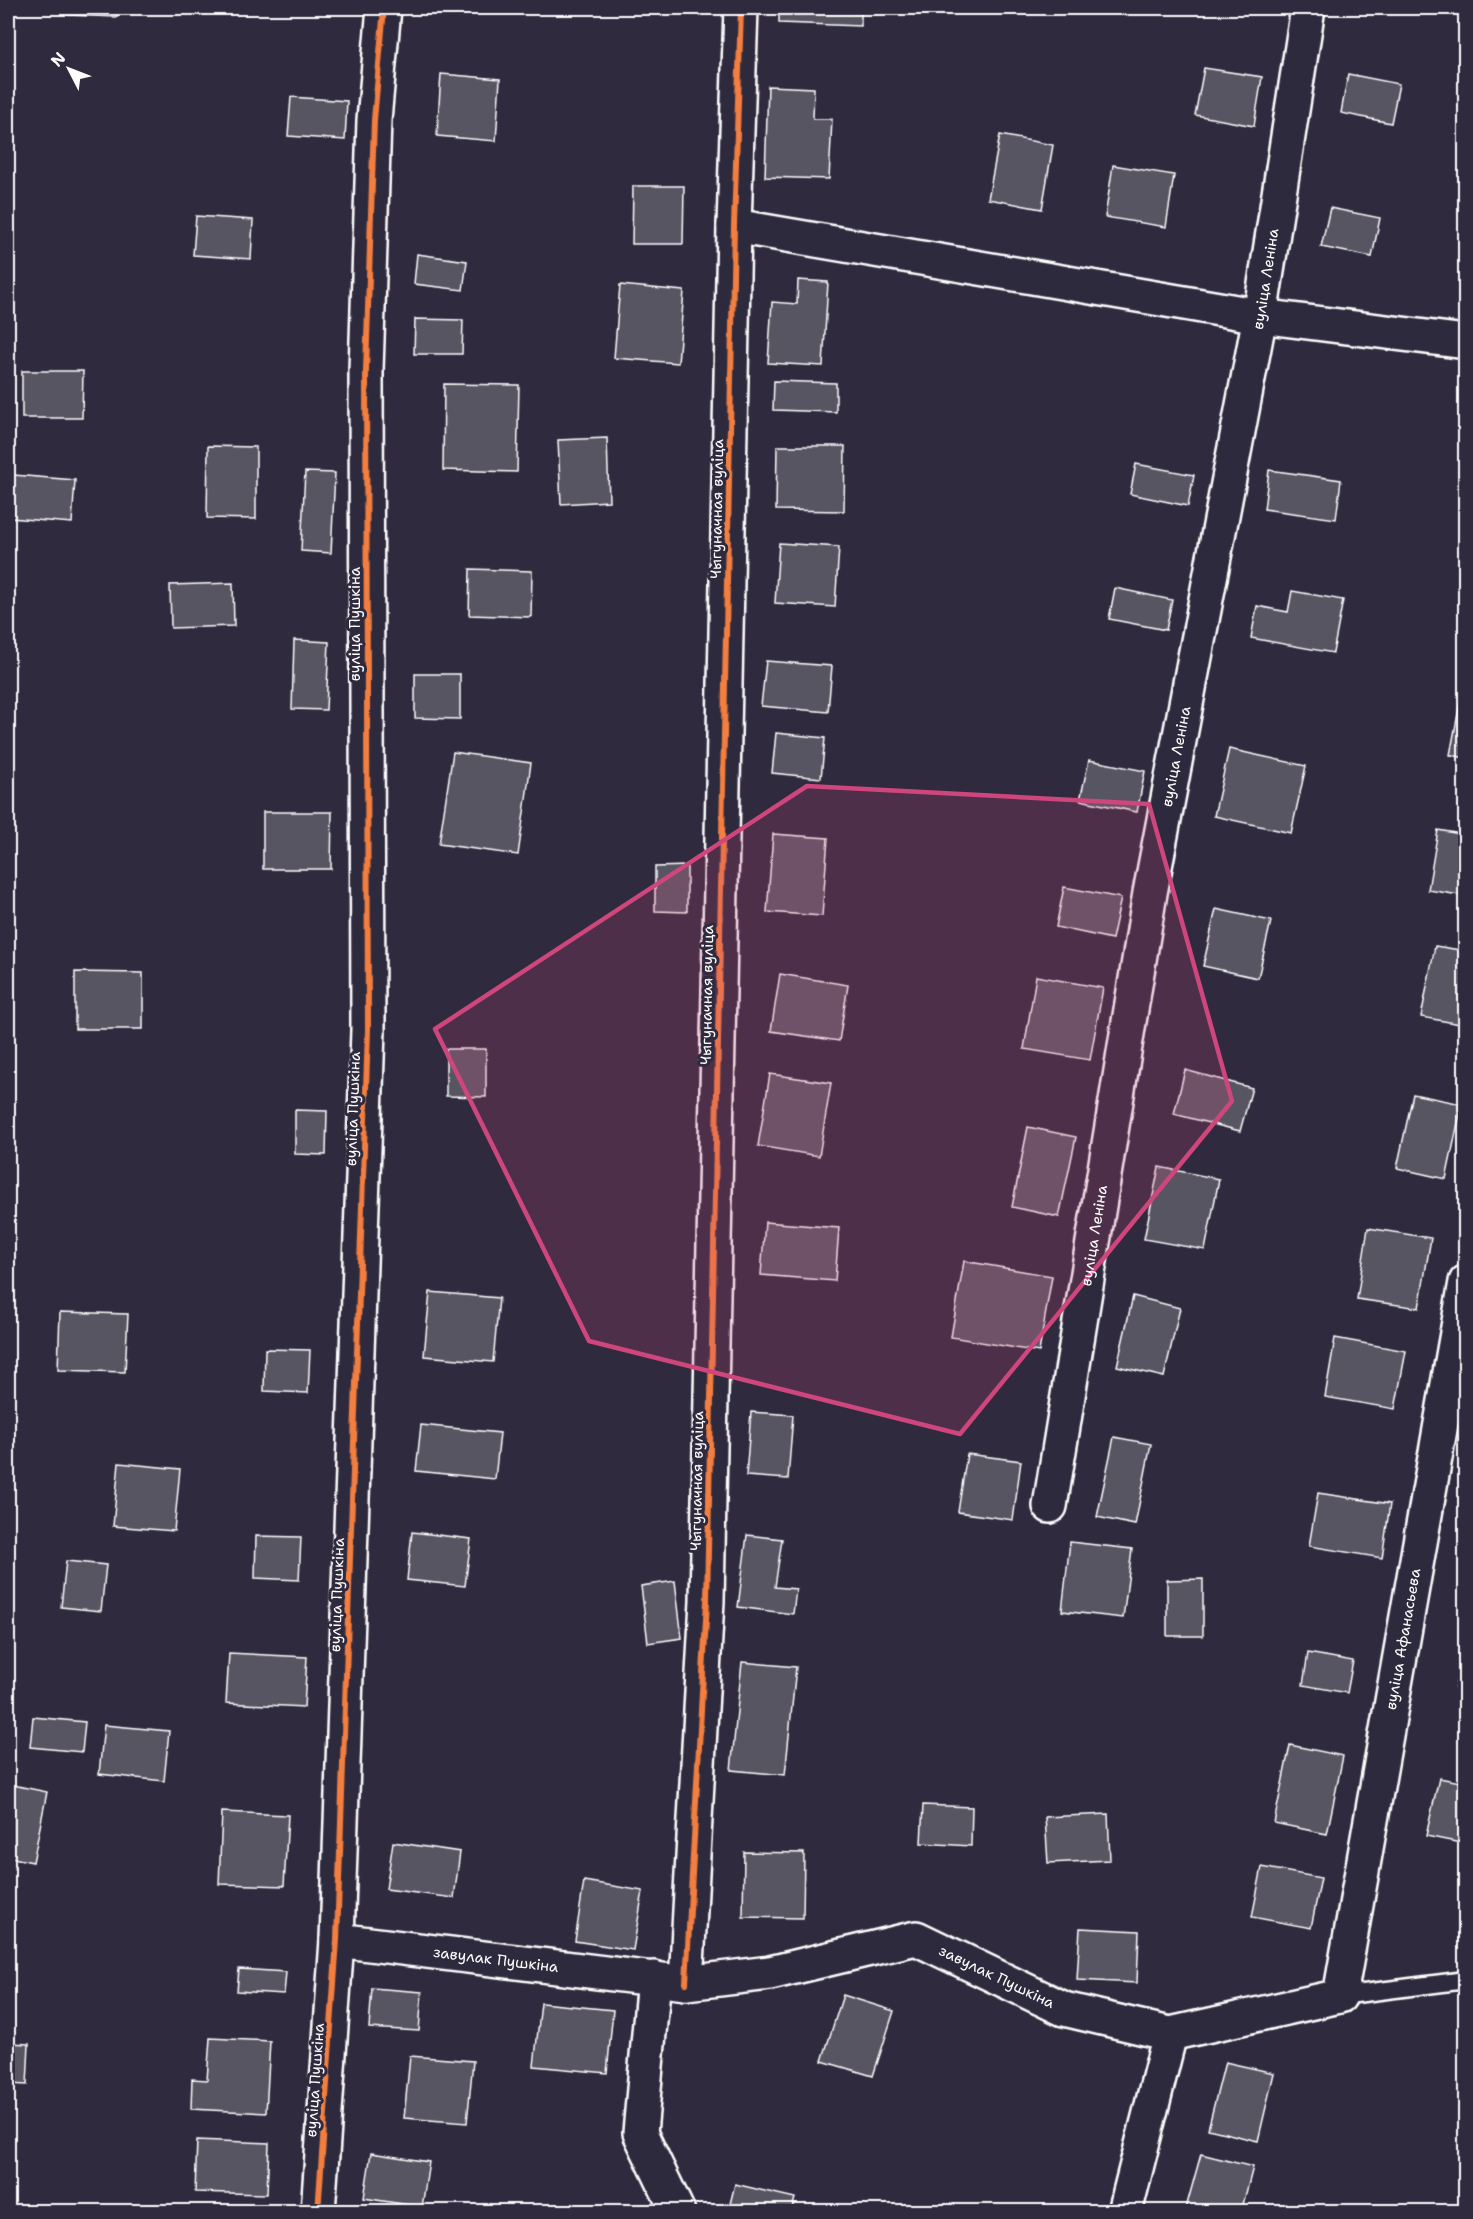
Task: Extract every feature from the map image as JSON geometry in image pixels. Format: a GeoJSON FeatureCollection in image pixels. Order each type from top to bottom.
{"type":"FeatureCollection","features":[{"type":"Feature","properties":{"kind":"street","name":"вуліца Пушкіна"},"geometry":{"type":"LineString","coordinates":[[318,2211],[337,1940],[368,1030],[366,371],[374,120],[384,8]]}},
{"type":"Feature","properties":{"kind":"street","name":"Чыгуначная вуліца"},"geometry":{"type":"LineString","coordinates":[[670,1981],[707,1601],[734,226],[741,8]]}},
{"type":"Feature","properties":{"kind":"street","name":"вуліца Леніна"},"geometry":{"type":"LineString","coordinates":[[1050,1506],[1150,893],[1260,316],[1308,8]]}},
{"type":"Feature","properties":{"kind":"street"},"geometry":{"type":"LineString","coordinates":[[734,226],[1260,316],[1466,342]]}},
{"type":"Feature","properties":{"kind":"street","name":"вуліца Афанасьева"},"geometry":{"type":"LineString","coordinates":[[1340,1996],[1466,1282]]}},
{"type":"Feature","properties":{"kind":"street","name":"завулак Пушкіна"},"geometry":{"type":"LineString","coordinates":[[337,1940],[670,1981],[770,1972],[916,1938],[1064,2009],[1170,2034],[1340,1996]]}},
{"type":"Feature","properties":{"kind":"street"},"geometry":{"type":"LineString","coordinates":[[670,1981],[640,2133],[678,2211]]}},
{"type":"Feature","properties":{"kind":"street"},"geometry":{"type":"LineString","coordinates":[[1125,2211],[1170,2034]]}},
{"type":"Feature","properties":{"kind":"lane"},"geometry":{"type":"LineString","coordinates":[[1340,1996],[1466,1980]]}},
{"type":"Feature","properties":{"kind":"highlighted area"},"geometry":{"type":"Polygon","coordinates":[[[807,786],[1149,804],[1232,1101],[960,1434],[589,1341],[435,1029],[807,786]]]}},
{"type":"Feature","properties":{"kind":"building"},"geometry":{"type":"Polygon","coordinates":[[[68,8],[118,8],[117,17],[68,15],[68,8]]]}},
{"type":"Feature","properties":{"kind":"building"},"geometry":{"type":"Polygon","coordinates":[[[779,8],[861,8],[861,26],[779,23],[779,8]]]}},
{"type":"Feature","properties":{"kind":"building"},"geometry":{"type":"Polygon","coordinates":[[[1204,68],[1262,77],[1254,126],[1195,115],[1204,68]]]}},
{"type":"Feature","properties":{"kind":"building"},"geometry":{"type":"Polygon","coordinates":[[[441,74],[500,79],[496,141],[437,136],[441,74]]]}},
{"type":"Feature","properties":{"kind":"building"},"geometry":{"type":"Polygon","coordinates":[[[1348,74],[1399,84],[1391,123],[1341,113],[1348,74]]]}},
{"type":"Feature","properties":{"kind":"building"},"geometry":{"type":"Polygon","coordinates":[[[768,86],[814,88],[813,119],[832,119],[829,179],[765,177],[768,86]]]}},
{"type":"Feature","properties":{"kind":"building"},"geometry":{"type":"Polygon","coordinates":[[[291,97],[347,101],[345,140],[288,136],[291,97]]]}},
{"type":"Feature","properties":{"kind":"building"},"geometry":{"type":"Polygon","coordinates":[[[1000,135],[1053,145],[1042,209],[988,199],[1000,135]]]}},
{"type":"Feature","properties":{"kind":"building"},"geometry":{"type":"Polygon","coordinates":[[[1113,165],[1174,175],[1166,227],[1105,217],[1113,165]]]}},
{"type":"Feature","properties":{"kind":"building"},"geometry":{"type":"Polygon","coordinates":[[[633,186],[684,186],[683,244],[632,244],[633,186]]]}},
{"type":"Feature","properties":{"kind":"building"},"geometry":{"type":"Polygon","coordinates":[[[1330,208],[1380,218],[1372,257],[1321,247],[1330,208]]]}},
{"type":"Feature","properties":{"kind":"building"},"geometry":{"type":"Polygon","coordinates":[[[196,216],[253,220],[251,259],[193,255],[196,216]]]}},
{"type":"Feature","properties":{"kind":"building"},"geometry":{"type":"Polygon","coordinates":[[[417,254],[467,261],[463,290],[414,284],[417,254]]]}},
{"type":"Feature","properties":{"kind":"building"},"geometry":{"type":"Polygon","coordinates":[[[798,280],[828,282],[823,366],[768,363],[772,302],[797,304],[798,280]]]}},
{"type":"Feature","properties":{"kind":"building"},"geometry":{"type":"Polygon","coordinates":[[[620,285],[684,291],[678,363],[614,358],[620,285]]]}},
{"type":"Feature","properties":{"kind":"building"},"geometry":{"type":"Polygon","coordinates":[[[415,319],[463,320],[462,354],[414,354],[415,319]]]}},
{"type":"Feature","properties":{"kind":"building"},"geometry":{"type":"Polygon","coordinates":[[[22,371],[83,371],[82,418],[22,418],[22,371]]]}},
{"type":"Feature","properties":{"kind":"building"},"geometry":{"type":"Polygon","coordinates":[[[774,381],[836,383],[836,412],[773,410],[774,381]]]}},
{"type":"Feature","properties":{"kind":"building"},"geometry":{"type":"Polygon","coordinates":[[[444,384],[519,385],[517,472],[443,470],[444,384]]]}},
{"type":"Feature","properties":{"kind":"building"},"geometry":{"type":"Polygon","coordinates":[[[607,438],[609,501],[561,504],[558,440],[607,438]]]}},
{"type":"Feature","properties":{"kind":"building"},"geometry":{"type":"Polygon","coordinates":[[[208,446],[256,447],[256,519],[207,518],[208,446]]]}},
{"type":"Feature","properties":{"kind":"building"},"geometry":{"type":"Polygon","coordinates":[[[777,446],[845,446],[844,511],[776,510],[777,446]]]}},
{"type":"Feature","properties":{"kind":"building"},"geometry":{"type":"Polygon","coordinates":[[[1136,464],[1194,475],[1188,506],[1130,494],[1136,464]]]}},
{"type":"Feature","properties":{"kind":"building"},"geometry":{"type":"Polygon","coordinates":[[[1269,470],[1341,480],[1336,519],[1264,509],[1269,470]]]}},
{"type":"Feature","properties":{"kind":"building"},"geometry":{"type":"Polygon","coordinates":[[[305,472],[335,473],[331,553],[301,551],[305,472]]]}},
{"type":"Feature","properties":{"kind":"building"},"geometry":{"type":"Polygon","coordinates":[[[13,475],[75,480],[72,523],[10,518],[13,475]]]}},
{"type":"Feature","properties":{"kind":"building"},"geometry":{"type":"Polygon","coordinates":[[[779,543],[839,547],[835,607],[775,603],[779,543]]]}},
{"type":"Feature","properties":{"kind":"building"},"geometry":{"type":"Polygon","coordinates":[[[470,569],[532,571],[531,617],[469,615],[470,569]]]}},
{"type":"Feature","properties":{"kind":"building"},"geometry":{"type":"Polygon","coordinates":[[[233,583],[234,626],[171,628],[170,585],[233,583]]]}},
{"type":"Feature","properties":{"kind":"building"},"geometry":{"type":"Polygon","coordinates":[[[1115,588],[1172,600],[1166,630],[1109,619],[1115,588]]]}},
{"type":"Feature","properties":{"kind":"building"},"geometry":{"type":"Polygon","coordinates":[[[1292,591],[1343,600],[1333,653],[1251,638],[1257,606],[1288,612],[1292,591]]]}},
{"type":"Feature","properties":{"kind":"building"},"geometry":{"type":"Polygon","coordinates":[[[294,640],[329,642],[326,710],[292,709],[294,640]]]}},
{"type":"Feature","properties":{"kind":"building"},"geometry":{"type":"Polygon","coordinates":[[[766,661],[832,666],[828,712],[761,706],[766,661]]]}},
{"type":"Feature","properties":{"kind":"building"},"geometry":{"type":"Polygon","coordinates":[[[415,674],[460,674],[460,719],[415,718],[415,674]]]}},
{"type":"Feature","properties":{"kind":"building"},"geometry":{"type":"Polygon","coordinates":[[[1460,703],[1466,704],[1466,758],[1450,755],[1460,703]]]}},
{"type":"Feature","properties":{"kind":"building"},"geometry":{"type":"Polygon","coordinates":[[[776,733],[825,738],[821,778],[772,773],[776,733]]]}},
{"type":"Feature","properties":{"kind":"building"},"geometry":{"type":"Polygon","coordinates":[[[1229,749],[1306,766],[1291,833],[1214,816],[1229,749]]]}},
{"type":"Feature","properties":{"kind":"building"},"geometry":{"type":"Polygon","coordinates":[[[453,752],[531,763],[518,855],[439,844],[453,752]]]}},
{"type":"Feature","properties":{"kind":"building"},"geometry":{"type":"Polygon","coordinates":[[[1089,760],[1145,771],[1137,812],[1080,800],[1089,760]]]}},
{"type":"Feature","properties":{"kind":"building"},"geometry":{"type":"Polygon","coordinates":[[[263,812],[332,812],[331,869],[263,869],[263,812]]]}},
{"type":"Feature","properties":{"kind":"building"},"geometry":{"type":"Polygon","coordinates":[[[1438,830],[1466,835],[1466,896],[1428,890],[1438,830]]]}},
{"type":"Feature","properties":{"kind":"building"},"geometry":{"type":"Polygon","coordinates":[[[773,834],[828,838],[822,916],[767,912],[773,834]]]}},
{"type":"Feature","properties":{"kind":"building"},"geometry":{"type":"Polygon","coordinates":[[[687,866],[687,912],[655,911],[655,867],[687,866]]]}},
{"type":"Feature","properties":{"kind":"building"},"geometry":{"type":"Polygon","coordinates":[[[1064,887],[1121,898],[1112,939],[1056,927],[1064,887]]]}},
{"type":"Feature","properties":{"kind":"building"},"geometry":{"type":"Polygon","coordinates":[[[1216,909],[1271,921],[1258,978],[1203,966],[1216,909]]]}},
{"type":"Feature","properties":{"kind":"building"},"geometry":{"type":"Polygon","coordinates":[[[1435,946],[1466,951],[1466,1025],[1421,1017],[1435,946]]]}},
{"type":"Feature","properties":{"kind":"building"},"geometry":{"type":"Polygon","coordinates":[[[75,972],[143,973],[143,1029],[75,1029],[75,972]]]}},
{"type":"Feature","properties":{"kind":"building"},"geometry":{"type":"Polygon","coordinates":[[[780,974],[848,985],[839,1041],[771,1031],[780,974]]]}},
{"type":"Feature","properties":{"kind":"building"},"geometry":{"type":"Polygon","coordinates":[[[1036,976],[1103,988],[1090,1060],[1024,1049],[1036,976]]]}},
{"type":"Feature","properties":{"kind":"building"},"geometry":{"type":"Polygon","coordinates":[[[446,1049],[486,1049],[486,1097],[446,1096],[446,1049]]]}},
{"type":"Feature","properties":{"kind":"building"},"geometry":{"type":"Polygon","coordinates":[[[1185,1070],[1252,1088],[1240,1131],[1174,1114],[1185,1070]]]}},
{"type":"Feature","properties":{"kind":"building"},"geometry":{"type":"Polygon","coordinates":[[[770,1074],[831,1083],[819,1156],[758,1146],[770,1074]]]}},
{"type":"Feature","properties":{"kind":"building"},"geometry":{"type":"Polygon","coordinates":[[[1413,1094],[1462,1104],[1446,1179],[1397,1168],[1413,1094]]]}},
{"type":"Feature","properties":{"kind":"building"},"geometry":{"type":"Polygon","coordinates":[[[295,1110],[327,1111],[326,1155],[295,1154],[295,1110]]]}},
{"type":"Feature","properties":{"kind":"building"},"geometry":{"type":"Polygon","coordinates":[[[1028,1127],[1076,1137],[1059,1217],[1012,1207],[1028,1127]]]}},
{"type":"Feature","properties":{"kind":"building"},"geometry":{"type":"Polygon","coordinates":[[[1159,1167],[1219,1179],[1205,1250],[1144,1239],[1159,1167]]]}},
{"type":"Feature","properties":{"kind":"building"},"geometry":{"type":"Polygon","coordinates":[[[765,1222],[839,1228],[835,1281],[761,1275],[765,1222]]]}},
{"type":"Feature","properties":{"kind":"building"},"geometry":{"type":"Polygon","coordinates":[[[1368,1228],[1431,1238],[1419,1308],[1357,1299],[1368,1228]]]}},
{"type":"Feature","properties":{"kind":"building"},"geometry":{"type":"Polygon","coordinates":[[[964,1261],[1052,1276],[1039,1352],[951,1337],[964,1261]]]}},
{"type":"Feature","properties":{"kind":"building"},"geometry":{"type":"Polygon","coordinates":[[[430,1292],[499,1298],[493,1362],[424,1356],[430,1292]]]}},
{"type":"Feature","properties":{"kind":"building"},"geometry":{"type":"Polygon","coordinates":[[[1133,1296],[1180,1308],[1164,1377],[1117,1366],[1133,1296]]]}},
{"type":"Feature","properties":{"kind":"building"},"geometry":{"type":"Polygon","coordinates":[[[60,1312],[128,1314],[125,1372],[58,1370],[60,1312]]]}},
{"type":"Feature","properties":{"kind":"building"},"geometry":{"type":"Polygon","coordinates":[[[1335,1338],[1406,1351],[1395,1409],[1325,1397],[1335,1338]]]}},
{"type":"Feature","properties":{"kind":"building"},"geometry":{"type":"Polygon","coordinates":[[[265,1349],[310,1350],[308,1393],[264,1391],[265,1349]]]}},
{"type":"Feature","properties":{"kind":"building"},"geometry":{"type":"Polygon","coordinates":[[[751,1412],[793,1415],[788,1479],[746,1476],[751,1412]]]}},
{"type":"Feature","properties":{"kind":"building"},"geometry":{"type":"Polygon","coordinates":[[[421,1425],[500,1433],[495,1479],[416,1471],[421,1425]]]}},
{"type":"Feature","properties":{"kind":"building"},"geometry":{"type":"Polygon","coordinates":[[[1114,1437],[1151,1444],[1135,1525],[1097,1517],[1114,1437]]]}},
{"type":"Feature","properties":{"kind":"building"},"geometry":{"type":"Polygon","coordinates":[[[967,1454],[1021,1461],[1013,1520],[958,1512],[967,1454]]]}},
{"type":"Feature","properties":{"kind":"building"},"geometry":{"type":"Polygon","coordinates":[[[119,1463],[180,1469],[174,1531],[113,1526],[119,1463]]]}},
{"type":"Feature","properties":{"kind":"building"},"geometry":{"type":"Polygon","coordinates":[[[1318,1493],[1390,1504],[1382,1558],[1309,1546],[1318,1493]]]}},
{"type":"Feature","properties":{"kind":"building"},"geometry":{"type":"Polygon","coordinates":[[[412,1532],[471,1539],[465,1586],[407,1580],[412,1532]]]}},
{"type":"Feature","properties":{"kind":"building"},"geometry":{"type":"Polygon","coordinates":[[[747,1535],[782,1539],[775,1587],[796,1589],[793,1614],[738,1607],[747,1535]]]}},
{"type":"Feature","properties":{"kind":"building"},"geometry":{"type":"Polygon","coordinates":[[[256,1536],[301,1537],[299,1580],[255,1578],[256,1536]]]}},
{"type":"Feature","properties":{"kind":"building"},"geometry":{"type":"Polygon","coordinates":[[[1070,1542],[1132,1549],[1123,1618],[1062,1611],[1070,1542]]]}},
{"type":"Feature","properties":{"kind":"building"},"geometry":{"type":"Polygon","coordinates":[[[66,1561],[106,1565],[101,1611],[61,1607],[66,1561]]]}},
{"type":"Feature","properties":{"kind":"building"},"geometry":{"type":"Polygon","coordinates":[[[1203,1579],[1203,1636],[1167,1636],[1167,1580],[1203,1579]]]}},
{"type":"Feature","properties":{"kind":"building"},"geometry":{"type":"Polygon","coordinates":[[[675,1581],[682,1638],[648,1643],[641,1586],[675,1581]]]}},
{"type":"Feature","properties":{"kind":"building"},"geometry":{"type":"Polygon","coordinates":[[[1466,1639],[1466,1690],[1455,1688],[1466,1639]]]}},
{"type":"Feature","properties":{"kind":"building"},"geometry":{"type":"Polygon","coordinates":[[[229,1653],[307,1657],[304,1707],[226,1703],[229,1653]]]}},
{"type":"Feature","properties":{"kind":"building"},"geometry":{"type":"Polygon","coordinates":[[[1308,1653],[1353,1661],[1347,1693],[1303,1685],[1308,1653]]]}},
{"type":"Feature","properties":{"kind":"building"},"geometry":{"type":"Polygon","coordinates":[[[742,1662],[796,1667],[785,1775],[731,1770],[742,1662]]]}},
{"type":"Feature","properties":{"kind":"building"},"geometry":{"type":"Polygon","coordinates":[[[33,1717],[85,1722],[82,1752],[30,1747],[33,1717]]]}},
{"type":"Feature","properties":{"kind":"building"},"geometry":{"type":"Polygon","coordinates":[[[104,1725],[169,1731],[164,1781],[99,1774],[104,1725]]]}},
{"type":"Feature","properties":{"kind":"building"},"geometry":{"type":"Polygon","coordinates":[[[1290,1745],[1343,1756],[1327,1834],[1274,1823],[1290,1745]]]}},
{"type":"Feature","properties":{"kind":"building"},"geometry":{"type":"Polygon","coordinates":[[[1439,1778],[1466,1783],[1466,1844],[1426,1836],[1439,1778]]]}},
{"type":"Feature","properties":{"kind":"building"},"geometry":{"type":"Polygon","coordinates":[[[8,1784],[47,1792],[33,1862],[8,1857],[8,1784]]]}},
{"type":"Feature","properties":{"kind":"building"},"geometry":{"type":"Polygon","coordinates":[[[923,1805],[972,1807],[971,1846],[921,1843],[923,1805]]]}},
{"type":"Feature","properties":{"kind":"building"},"geometry":{"type":"Polygon","coordinates":[[[222,1812],[288,1815],[284,1886],[219,1884],[222,1812]]]}},
{"type":"Feature","properties":{"kind":"building"},"geometry":{"type":"Polygon","coordinates":[[[1108,1814],[1110,1860],[1048,1863],[1045,1817],[1108,1814]]]}},
{"type":"Feature","properties":{"kind":"building"},"geometry":{"type":"Polygon","coordinates":[[[393,1842],[460,1852],[454,1898],[386,1889],[393,1842]]]}},
{"type":"Feature","properties":{"kind":"building"},"geometry":{"type":"Polygon","coordinates":[[[744,1852],[804,1853],[803,1918],[743,1917],[744,1852]]]}},
{"type":"Feature","properties":{"kind":"building"},"geometry":{"type":"Polygon","coordinates":[[[1262,1867],[1321,1878],[1311,1928],[1252,1917],[1262,1867]]]}},
{"type":"Feature","properties":{"kind":"building"},"geometry":{"type":"Polygon","coordinates":[[[584,1881],[643,1891],[633,1950],[575,1941],[584,1881]]]}},
{"type":"Feature","properties":{"kind":"building"},"geometry":{"type":"Polygon","coordinates":[[[1080,1928],[1139,1931],[1137,1983],[1077,1980],[1080,1928]]]}},
{"type":"Feature","properties":{"kind":"building"},"geometry":{"type":"Polygon","coordinates":[[[239,1969],[286,1972],[284,1994],[237,1991],[239,1969]]]}},
{"type":"Feature","properties":{"kind":"building"},"geometry":{"type":"Polygon","coordinates":[[[372,1988],[422,1992],[419,2031],[369,2028],[372,1988]]]}},
{"type":"Feature","properties":{"kind":"building"},"geometry":{"type":"Polygon","coordinates":[[[843,1995],[894,2011],[873,2076],[822,2061],[843,1995]]]}},
{"type":"Feature","properties":{"kind":"building"},"geometry":{"type":"Polygon","coordinates":[[[541,2003],[613,2010],[607,2073],[534,2066],[541,2003]]]}},
{"type":"Feature","properties":{"kind":"building"},"geometry":{"type":"Polygon","coordinates":[[[210,2038],[270,2041],[266,2113],[191,2109],[192,2079],[207,2080],[210,2038]]]}},
{"type":"Feature","properties":{"kind":"building"},"geometry":{"type":"Polygon","coordinates":[[[8,2043],[29,2044],[27,2085],[8,2084],[8,2043]]]}},
{"type":"Feature","properties":{"kind":"building"},"geometry":{"type":"Polygon","coordinates":[[[410,2056],[473,2061],[467,2123],[404,2118],[410,2056]]]}},
{"type":"Feature","properties":{"kind":"building"},"geometry":{"type":"Polygon","coordinates":[[[1225,2062],[1274,2073],[1258,2141],[1208,2129],[1225,2062]]]}},
{"type":"Feature","properties":{"kind":"building"},"geometry":{"type":"Polygon","coordinates":[[[197,2140],[269,2143],[267,2194],[195,2192],[197,2140]]]}},
{"type":"Feature","properties":{"kind":"building"},"geometry":{"type":"Polygon","coordinates":[[[371,2153],[429,2162],[422,2207],[364,2198],[371,2153]]]}},
{"type":"Feature","properties":{"kind":"building"},"geometry":{"type":"Polygon","coordinates":[[[1201,2154],[1253,2167],[1241,2212],[1201,2212],[1186,2208],[1201,2154]]]}},
{"type":"Feature","properties":{"kind":"building"},"geometry":{"type":"Polygon","coordinates":[[[735,2184],[795,2198],[791,2212],[728,2212],[735,2184]]]}},
{"type":"Feature","properties":{"kind":"cycle path"},"geometry":{"type":"LineString","coordinates":[[318,2212],[337,1940],[368,1030],[366,371],[374,120],[384,8]]}},
{"type":"Feature","properties":{"kind":"cycle path"},"geometry":{"type":"LineString","coordinates":[[686,1983],[707,1601],[734,226],[741,8]]}}]}
